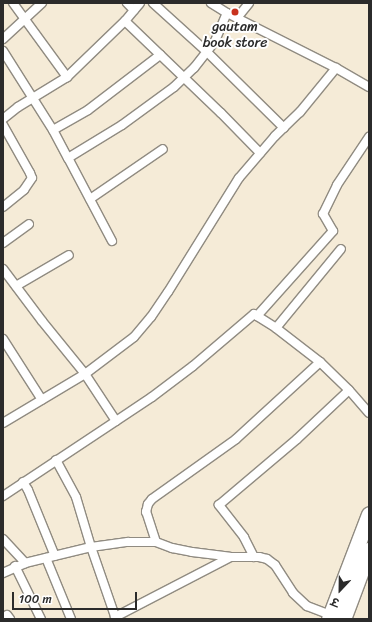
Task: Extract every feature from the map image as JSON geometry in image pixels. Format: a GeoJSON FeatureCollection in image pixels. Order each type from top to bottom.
{"type":"FeatureCollection","features":[{"type":"Feature","properties":{"kind":"highway"},"geometry":{"type":"LineString","coordinates":[[336,618],[369,514]]}},
{"type":"Feature","properties":{"kind":"highway"},"geometry":{"type":"LineString","coordinates":[[336,618],[369,550]]}},
{"type":"Feature","properties":{"kind":"street"},"geometry":{"type":"LineString","coordinates":[[13,3],[67,77]]}},
{"type":"Feature","properties":{"kind":"street"},"geometry":{"type":"LineString","coordinates":[[3,39],[42,3]]}},
{"type":"Feature","properties":{"kind":"street"},"geometry":{"type":"LineString","coordinates":[[126,3],[134,10]]}},
{"type":"Feature","properties":{"kind":"street"},"geometry":{"type":"LineString","coordinates":[[3,119],[67,77],[125,21],[140,3]]}},
{"type":"Feature","properties":{"kind":"street"},"geometry":{"type":"LineString","coordinates":[[153,3],[207,52],[284,128]]}},
{"type":"Feature","properties":{"kind":"street"},"geometry":{"type":"LineString","coordinates":[[211,3],[227,13],[336,68],[369,87]]}},
{"type":"Feature","properties":{"kind":"street"},"geometry":{"type":"LineString","coordinates":[[237,18],[249,3]]}},
{"type":"Feature","properties":{"kind":"street"},"geometry":{"type":"LineString","coordinates":[[68,158],[122,125],[174,87],[207,52],[215,41],[227,13]]}},
{"type":"Feature","properties":{"kind":"street"},"geometry":{"type":"LineString","coordinates":[[125,21],[184,77],[260,153]]}},
{"type":"Feature","properties":{"kind":"street"},"geometry":{"type":"LineString","coordinates":[[3,51],[53,130],[112,241]]}},
{"type":"Feature","properties":{"kind":"street"},"geometry":{"type":"LineString","coordinates":[[53,130],[88,110],[160,55]]}},
{"type":"Feature","properties":{"kind":"street"},"geometry":{"type":"LineString","coordinates":[[3,423],[85,374],[134,337],[150,317],[240,178],[260,153],[300,112],[336,68]]}},
{"type":"Feature","properties":{"kind":"street"},"geometry":{"type":"LineString","coordinates":[[3,125],[32,178],[24,190],[3,207]]}},
{"type":"Feature","properties":{"kind":"street"},"geometry":{"type":"LineString","coordinates":[[258,316],[333,231],[323,214],[337,186],[369,137]]}},
{"type":"Feature","properties":{"kind":"street"},"geometry":{"type":"LineString","coordinates":[[90,199],[163,149]]}},
{"type":"Feature","properties":{"kind":"street"},"geometry":{"type":"LineString","coordinates":[[3,243],[30,224]]}},
{"type":"Feature","properties":{"kind":"street"},"geometry":{"type":"LineString","coordinates":[[276,328],[340,249]]}},
{"type":"Feature","properties":{"kind":"street"},"geometry":{"type":"LineString","coordinates":[[16,286],[69,255]]}},
{"type":"Feature","properties":{"kind":"street"},"geometry":{"type":"LineString","coordinates":[[3,269],[85,374],[116,421]]}},
{"type":"Feature","properties":{"kind":"street"},"geometry":{"type":"LineString","coordinates":[[3,496],[152,397],[193,366],[254,314],[276,328],[320,362],[349,390],[369,413]]}},
{"type":"Feature","properties":{"kind":"street"},"geometry":{"type":"LineString","coordinates":[[3,339],[42,400]]}},
{"type":"Feature","properties":{"kind":"street"},"geometry":{"type":"LineString","coordinates":[[156,542],[146,512],[148,504],[152,499],[236,439],[320,362]]}},
{"type":"Feature","properties":{"kind":"street"},"geometry":{"type":"LineString","coordinates":[[254,557],[244,537],[219,505],[296,439],[349,390]]}},
{"type":"Feature","properties":{"kind":"street"},"geometry":{"type":"LineString","coordinates":[[56,460],[76,497],[115,618],[230,557]]}},
{"type":"Feature","properties":{"kind":"street"},"geometry":{"type":"LineString","coordinates":[[23,482],[28,490],[55,556]]}},
{"type":"Feature","properties":{"kind":"street"},"geometry":{"type":"LineString","coordinates":[[3,539],[25,563]]}},
{"type":"Feature","properties":{"kind":"street"},"geometry":{"type":"LineString","coordinates":[[3,573],[15,566],[25,563],[91,547],[128,542],[156,542],[172,548],[230,557],[254,557],[267,559],[275,566],[293,593],[307,606],[336,618]]}},
{"type":"Feature","properties":{"kind":"street"},"geometry":{"type":"LineString","coordinates":[[46,558],[71,619]]}},
{"type":"Feature","properties":{"kind":"street"},"geometry":{"type":"LineString","coordinates":[[15,566],[41,619]]}},
{"type":"Feature","properties":{"kind":"place","name":"gautam book store"},"geometry":{"type":"Point","coordinates":[235,12]}}]}
